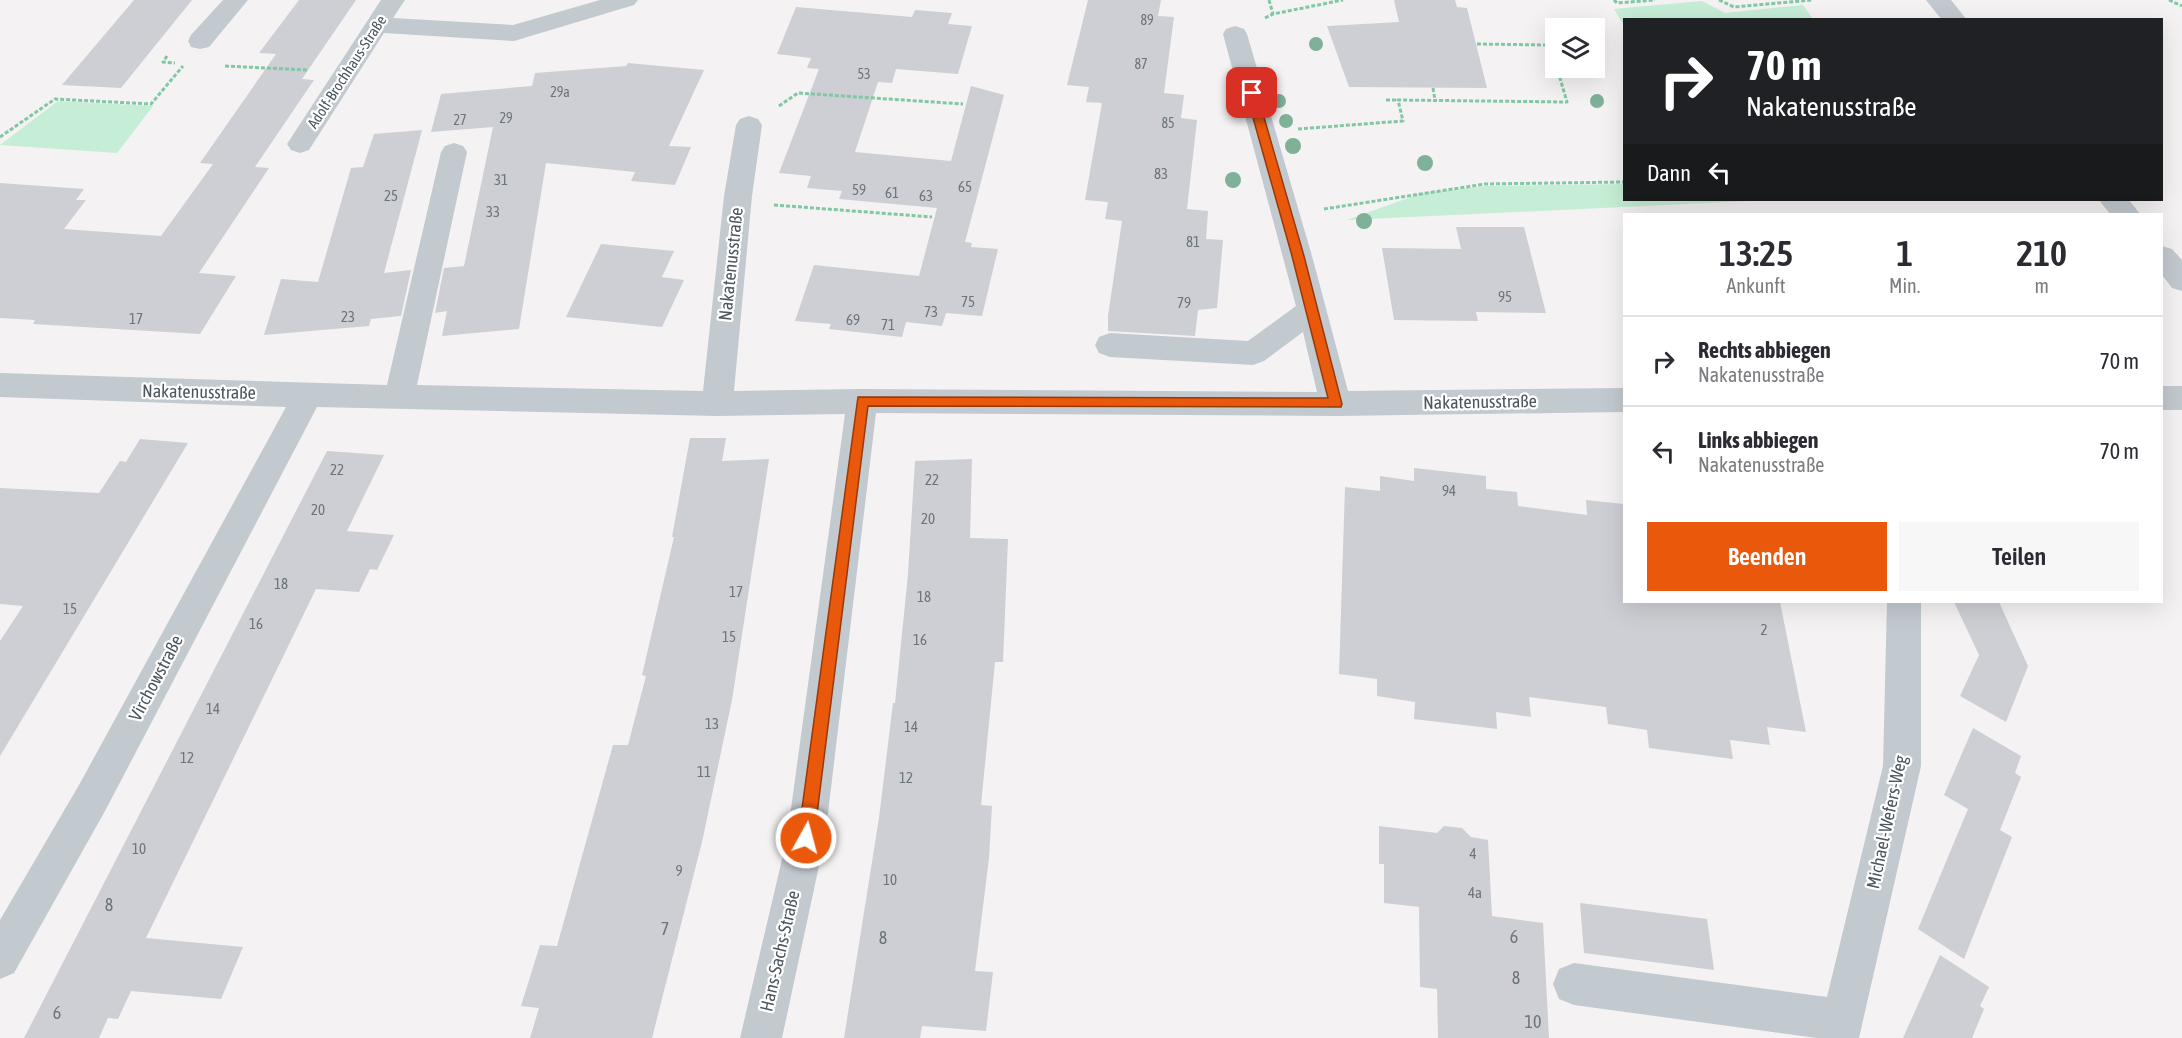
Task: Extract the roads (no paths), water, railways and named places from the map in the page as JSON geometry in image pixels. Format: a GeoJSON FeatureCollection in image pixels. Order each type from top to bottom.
{"type":"FeatureCollection","features":[{"type":"Feature","properties":{"kind":"street"},"geometry":{"type":"LineString","coordinates":[[200,41],[236,0]]}},
{"type":"Feature","properties":{"kind":"street","name":"Adolf-Brochhaus-Straße"},"geometry":{"type":"LineString","coordinates":[[300,144],[393,0]]}},
{"type":"Feature","properties":{"kind":"street"},"geometry":{"type":"LineString","coordinates":[[377,26],[514,33],[626,0]]}},
{"type":"Feature","properties":{"kind":"street"},"geometry":{"type":"LineString","coordinates":[[1938,0],[1953,18]]}},
{"type":"Feature","properties":{"kind":"street"},"geometry":{"type":"LineString","coordinates":[[1235,34],[1336,404]]}},
{"type":"Feature","properties":{"kind":"street","name":"Nakatenusstraße"},"geometry":{"type":"LineString","coordinates":[[717,404],[738,202],[749,124]]}},
{"type":"Feature","properties":{"kind":"street"},"geometry":{"type":"LineString","coordinates":[[399,398],[454,152]]}},
{"type":"Feature","properties":{"kind":"street"},"geometry":{"type":"LineString","coordinates":[[2114,201],[2125,213]]}},
{"type":"Feature","properties":{"kind":"street"},"geometry":{"type":"LineString","coordinates":[[2163,257],[2182,280]]}},
{"type":"Feature","properties":{"kind":"street"},"geometry":{"type":"LineString","coordinates":[[1110,345],[1253,353],[1312,310]]}},
{"type":"Feature","properties":{"kind":"street","name":"Nakatenusstraße"},"geometry":{"type":"LineString","coordinates":[[0,385],[399,398],[717,404],[862,400],[1336,404],[1623,400]]}},
{"type":"Feature","properties":{"kind":"street","name":"Virchowstraße"},"geometry":{"type":"LineString","coordinates":[[0,959],[92,798],[308,395]]}},
{"type":"Feature","properties":{"kind":"street"},"geometry":{"type":"LineString","coordinates":[[2163,398],[2182,398]]}},
{"type":"Feature","properties":{"kind":"street","name":"Hans-Sachs-Straße"},"geometry":{"type":"LineString","coordinates":[[761,1038],[806,838],[862,400]]}},
{"type":"Feature","properties":{"kind":"street","name":"Michael-Wefers-Weg"},"geometry":{"type":"LineString","coordinates":[[1840,1029],[1902,766],[1904,603]]}},
{"type":"Feature","properties":{"kind":"street"},"geometry":{"type":"LineString","coordinates":[[1574,984],[1840,1029]]}}]}
